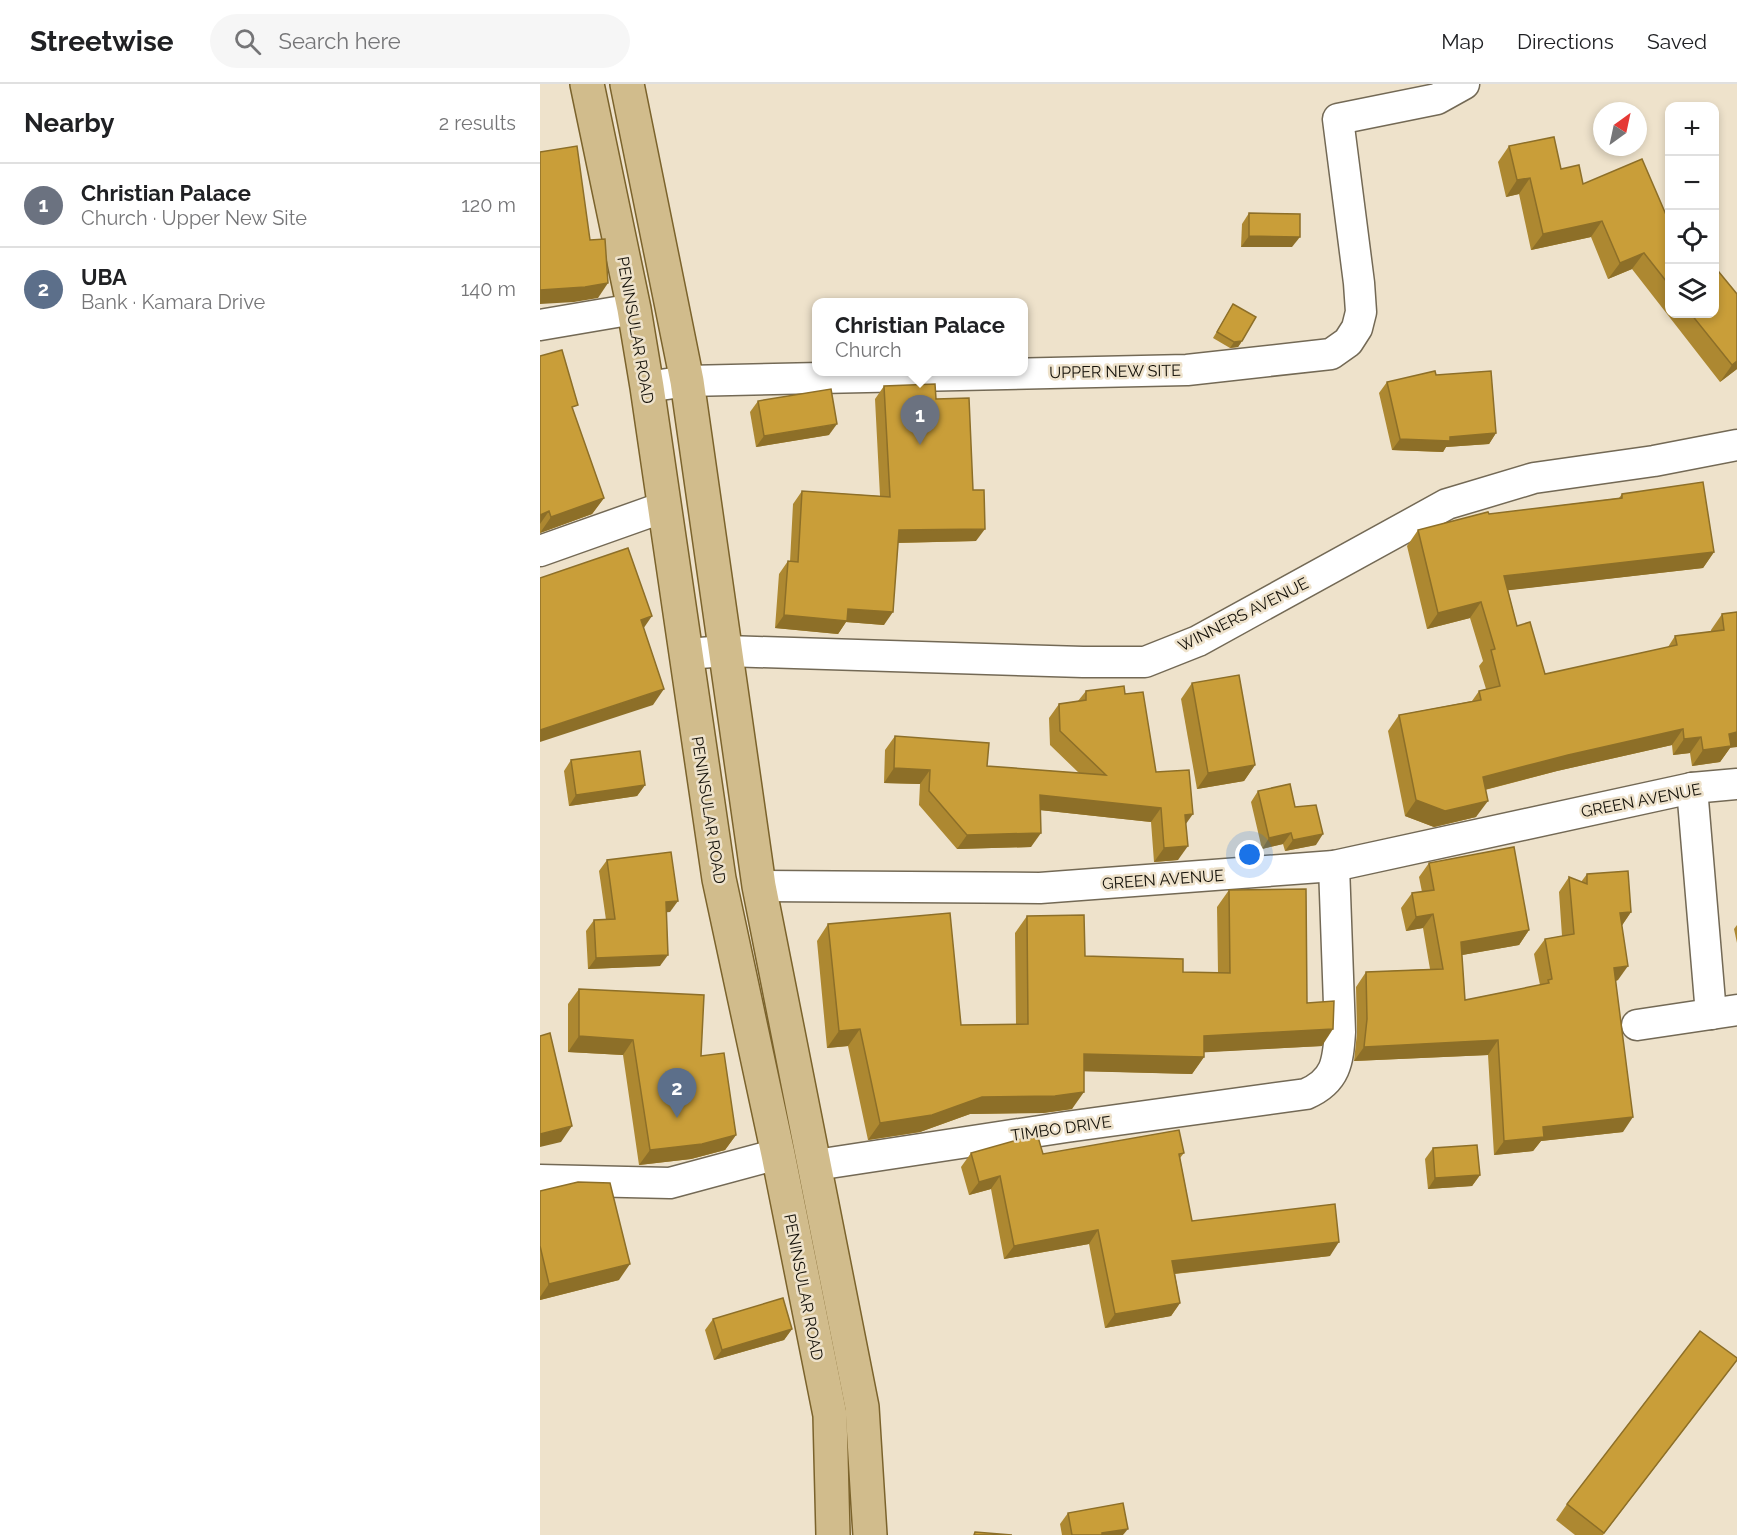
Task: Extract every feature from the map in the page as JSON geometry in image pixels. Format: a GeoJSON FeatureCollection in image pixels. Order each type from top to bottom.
{"type":"FeatureCollection","features":[{"type":"Feature","properties":{"kind":"main road","name":"PENINSULAR ROAD"},"geometry":{"type":"LineString","coordinates":[[587,84],[634,309],[647,387],[719,879],[778,1154],[830,1415],[833,1535]]}},
{"type":"Feature","properties":{"kind":"main road"},"geometry":{"type":"LineString","coordinates":[[627,84],[687,381],[759,886],[816,1165],[862,1407],[870,1535]]}},
{"type":"Feature","properties":{"kind":"street","name":"UPPER NEW SITE"},"geometry":{"type":"LineString","coordinates":[[1028,373],[1187,370],[1331,354],[1348,342],[1357,328],[1361,312],[1338,119],[1437,99],[1464,84]]}},
{"type":"Feature","properties":{"kind":"street"},"geometry":{"type":"LineString","coordinates":[[540,326],[634,309]]}},
{"type":"Feature","properties":{"kind":"street","name":"UPPER NEW SITE"},"geometry":{"type":"LineString","coordinates":[[647,387],[687,381],[914,376]]}},
{"type":"Feature","properties":{"kind":"street","name":"WINNERS AVENUE"},"geometry":{"type":"LineString","coordinates":[[686,654],[726,651],[1145,662],[1198,641],[1447,504],[1534,478],[1654,461],[1737,445]]}},
{"type":"Feature","properties":{"kind":"street"},"geometry":{"type":"LineString","coordinates":[[540,551],[664,507]]}},
{"type":"Feature","properties":{"kind":"street","name":"GREEN AVENUE"},"geometry":{"type":"LineString","coordinates":[[759,886],[1040,888],[1334,866],[1692,788],[1737,784]]}},
{"type":"Feature","properties":{"kind":"street"},"geometry":{"type":"LineString","coordinates":[[1636,1025],[1724,1012],[1692,788]]}},
{"type":"Feature","properties":{"kind":"street","name":"TIMBO DRIVE"},"geometry":{"type":"LineString","coordinates":[[816,1165],[1306,1094],[1321,1087],[1338,1058],[1340,1032],[1334,866]]}},
{"type":"Feature","properties":{"kind":"street"},"geometry":{"type":"LineString","coordinates":[[540,1180],[670,1183],[778,1154]]}},
{"type":"Feature","properties":{"kind":"building"},"geometry":{"type":"Polygon","coordinates":[[[1554,137],[1561,169],[1579,165],[1583,184],[1642,159],[1665,212],[1665,280],[1644,253],[1620,263],[1602,221],[1543,234],[1530,178],[1517,180],[1509,146],[1554,137]]]}},
{"type":"Feature","properties":{"kind":"building"},"geometry":{"type":"Polygon","coordinates":[[[577,146],[590,240],[605,239],[608,283],[540,290],[540,152],[577,146]]]}},
{"type":"Feature","properties":{"kind":"building"},"geometry":{"type":"Polygon","coordinates":[[[1249,213],[1300,214],[1300,237],[1249,236],[1249,213]]]}},
{"type":"Feature","properties":{"kind":"building"},"geometry":{"type":"Polygon","coordinates":[[[1719,272],[1737,294],[1737,361],[1732,365],[1694,318],[1719,318],[1719,272]]]}},
{"type":"Feature","properties":{"kind":"building"},"geometry":{"type":"Polygon","coordinates":[[[1233,304],[1256,317],[1242,341],[1234,342],[1217,332],[1233,304]]]}},
{"type":"Feature","properties":{"kind":"building"},"geometry":{"type":"Polygon","coordinates":[[[562,350],[578,405],[572,407],[604,498],[551,517],[549,511],[540,515],[540,356],[562,350]]]}},
{"type":"Feature","properties":{"kind":"building"},"geometry":{"type":"Polygon","coordinates":[[[1435,371],[1436,375],[1491,371],[1496,433],[1450,437],[1450,441],[1400,439],[1387,382],[1435,371]]]}},
{"type":"Feature","properties":{"kind":"building"},"geometry":{"type":"Polygon","coordinates":[[[935,384],[936,399],[969,398],[973,490],[984,490],[985,529],[899,530],[893,612],[848,609],[847,621],[784,615],[788,561],[798,562],[802,491],[890,497],[884,386],[935,384]]]}},
{"type":"Feature","properties":{"kind":"building"},"geometry":{"type":"Polygon","coordinates":[[[831,389],[837,424],[764,436],[758,401],[831,389]]]}},
{"type":"Feature","properties":{"kind":"building"},"geometry":{"type":"Polygon","coordinates":[[[1703,482],[1714,552],[1504,576],[1517,626],[1530,622],[1545,674],[1677,645],[1675,636],[1724,630],[1722,614],[1737,612],[1737,732],[1729,734],[1731,746],[1703,750],[1701,737],[1684,739],[1683,729],[1483,777],[1488,801],[1445,811],[1416,800],[1399,715],[1481,700],[1479,691],[1500,686],[1491,650],[1495,649],[1481,602],[1438,613],[1418,530],[1488,512],[1489,514],[1622,498],[1622,494],[1703,482]]]}},
{"type":"Feature","properties":{"kind":"building"},"geometry":{"type":"Polygon","coordinates":[[[628,548],[652,616],[641,620],[664,689],[540,730],[540,578],[628,548]]]}},
{"type":"Feature","properties":{"kind":"building"},"geometry":{"type":"Polygon","coordinates":[[[1239,675],[1255,765],[1208,773],[1192,683],[1239,675]]]}},
{"type":"Feature","properties":{"kind":"building"},"geometry":{"type":"Polygon","coordinates":[[[1124,686],[1125,694],[1143,692],[1156,772],[1189,770],[1193,814],[1185,815],[1188,846],[1164,848],[1161,808],[1040,795],[1041,833],[967,835],[929,791],[930,770],[894,768],[895,736],[989,743],[987,766],[1106,775],[1060,731],[1059,704],[1086,700],[1086,691],[1124,686]]]}},
{"type":"Feature","properties":{"kind":"building"},"geometry":{"type":"Polygon","coordinates":[[[640,751],[645,785],[576,795],[571,760],[640,751]]]}},
{"type":"Feature","properties":{"kind":"building"},"geometry":{"type":"Polygon","coordinates":[[[1290,784],[1295,807],[1316,805],[1323,834],[1293,840],[1291,833],[1269,838],[1258,791],[1290,784]]]}},
{"type":"Feature","properties":{"kind":"building"},"geometry":{"type":"Polygon","coordinates":[[[1514,847],[1529,930],[1461,942],[1465,1000],[1549,983],[1548,980],[1552,979],[1545,939],[1574,934],[1569,877],[1587,884],[1587,874],[1628,871],[1631,912],[1620,913],[1628,966],[1614,968],[1633,1117],[1543,1127],[1544,1137],[1504,1141],[1498,1040],[1364,1047],[1367,1019],[1366,972],[1443,969],[1433,914],[1416,917],[1412,893],[1434,890],[1429,863],[1514,847]]]}},
{"type":"Feature","properties":{"kind":"building"},"geometry":{"type":"Polygon","coordinates":[[[671,852],[678,901],[666,902],[668,955],[596,958],[594,920],[615,919],[607,860],[671,852]]]}},
{"type":"Feature","properties":{"kind":"building"},"geometry":{"type":"Polygon","coordinates":[[[1306,889],[1307,1003],[1334,1001],[1333,1029],[1204,1036],[1204,1057],[1084,1054],[1084,1092],[1055,1096],[982,1097],[932,1115],[880,1123],[860,1029],[839,1031],[828,924],[950,913],[961,1025],[1028,1024],[1027,916],[1084,915],[1085,956],[1183,959],[1183,972],[1230,973],[1229,890],[1306,889]]]}},
{"type":"Feature","properties":{"kind":"building"},"geometry":{"type":"Polygon","coordinates":[[[579,989],[704,995],[701,1056],[724,1053],[736,1135],[702,1144],[650,1150],[633,1040],[579,1036],[579,989]]]}},
{"type":"Feature","properties":{"kind":"building"},"geometry":{"type":"Polygon","coordinates":[[[550,1033],[572,1126],[540,1134],[540,1036],[550,1033]]]}},
{"type":"Feature","properties":{"kind":"building"},"geometry":{"type":"Polygon","coordinates":[[[1179,1130],[1184,1153],[1179,1154],[1192,1221],[1335,1204],[1339,1242],[1172,1261],[1180,1303],[1115,1314],[1098,1230],[1014,1246],[1000,1176],[979,1182],[971,1153],[1021,1139],[1038,1137],[1043,1154],[1179,1130]]]}},
{"type":"Feature","properties":{"kind":"building"},"geometry":{"type":"Polygon","coordinates":[[[1477,1145],[1480,1175],[1435,1178],[1433,1148],[1477,1145]]]}},
{"type":"Feature","properties":{"kind":"building"},"geometry":{"type":"Polygon","coordinates":[[[578,1182],[610,1183],[630,1264],[549,1284],[540,1246],[540,1191],[578,1182]]]}},
{"type":"Feature","properties":{"kind":"building"},"geometry":{"type":"Polygon","coordinates":[[[783,1298],[792,1329],[722,1350],[713,1319],[783,1298]]]}},
{"type":"Feature","properties":{"kind":"building"},"geometry":{"type":"Polygon","coordinates":[[[1700,1331],[1737,1360],[1604,1533],[1567,1504],[1700,1331]]]}},
{"type":"Feature","properties":{"kind":"building"},"geometry":{"type":"Polygon","coordinates":[[[1123,1503],[1128,1529],[1102,1533],[1102,1535],[1072,1535],[1068,1513],[1123,1503]]]}},
{"type":"Feature","properties":{"kind":"building"},"geometry":{"type":"Polygon","coordinates":[[[975,1532],[1012,1535],[974,1535],[975,1532]]]}},
{"type":"Feature","properties":{"kind":"place","name":"Christian Palace"},"geometry":{"type":"Point","coordinates":[920,445]}},
{"type":"Feature","properties":{"kind":"place","name":"UBA"},"geometry":{"type":"Point","coordinates":[677,1118]}}]}
